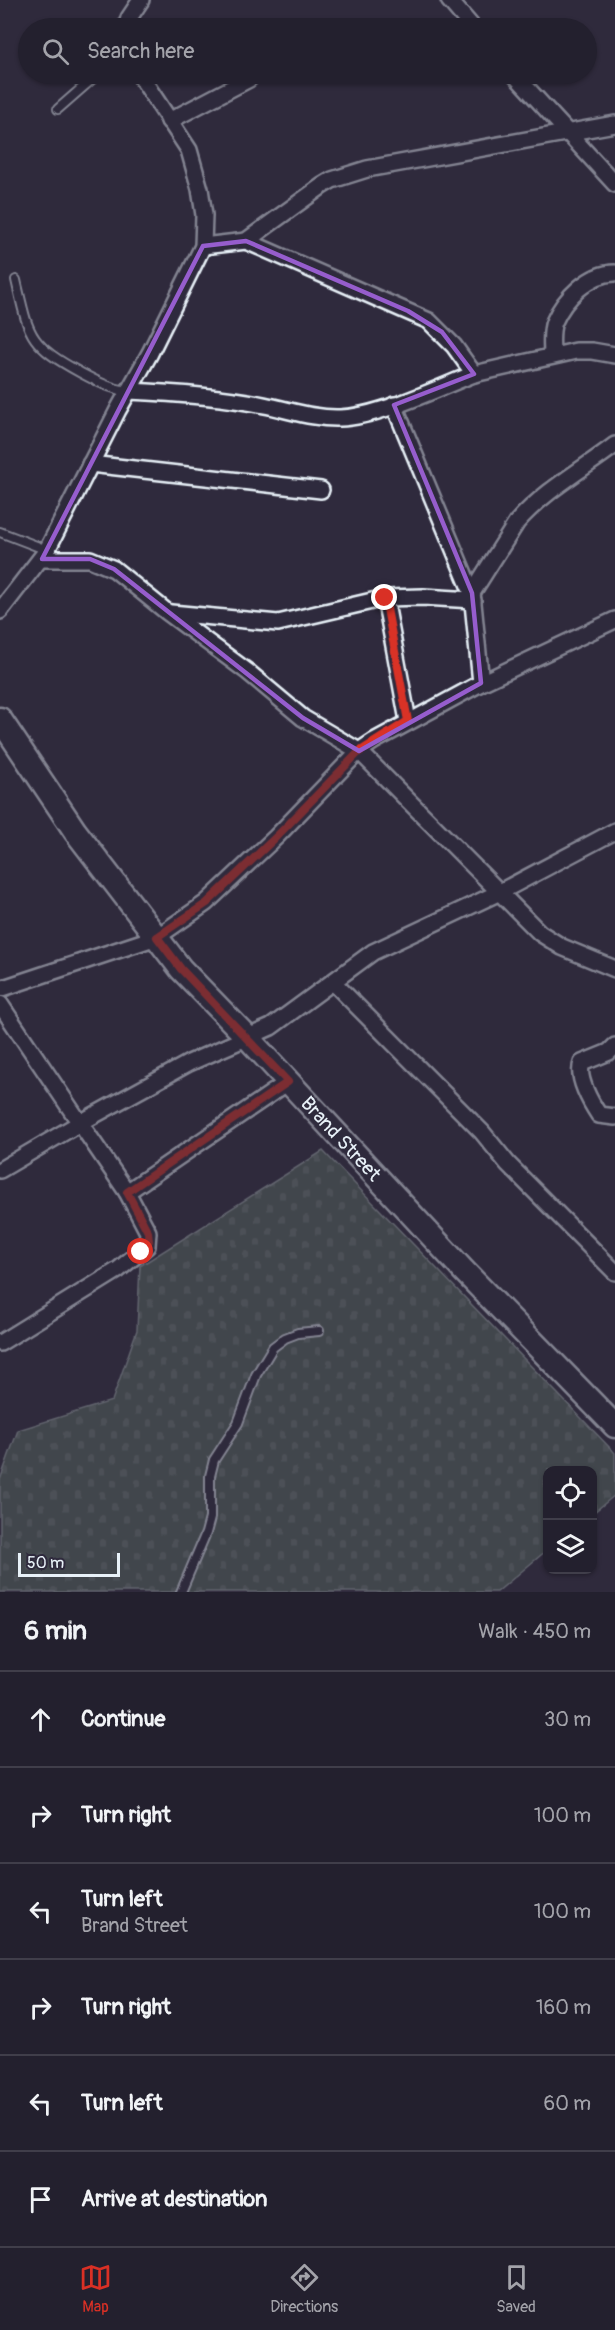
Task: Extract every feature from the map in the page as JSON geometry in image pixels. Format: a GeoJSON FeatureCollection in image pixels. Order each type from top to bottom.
{"type":"FeatureCollection","features":[{"type":"Feature","properties":{"kind":"street"},"geometry":{"type":"LineString","coordinates":[[129,18],[141,0]]}},
{"type":"Feature","properties":{"kind":"street"},"geometry":{"type":"LineString","coordinates":[[449,0],[464,18]]}},
{"type":"Feature","properties":{"kind":"street"},"geometry":{"type":"LineString","coordinates":[[3,602],[44,555],[150,353],[203,246],[205,231],[200,189],[189,150],[146,84]]}},
{"type":"Feature","properties":{"kind":"street"},"geometry":{"type":"LineString","coordinates":[[170,121],[240,84]]}},
{"type":"Feature","properties":{"kind":"street"},"geometry":{"type":"LineString","coordinates":[[523,84],[615,184]]}},
{"type":"Feature","properties":{"kind":"street"},"geometry":{"type":"LineString","coordinates":[[246,242],[322,186],[348,174],[615,124]]}},
{"type":"Feature","properties":{"kind":"street"},"geometry":{"type":"LineString","coordinates":[[203,246],[246,242],[429,321],[454,346],[474,374]]}},
{"type":"Feature","properties":{"kind":"street"},"geometry":{"type":"LineString","coordinates":[[552,356],[554,322],[567,302],[594,277],[615,273]]}},
{"type":"Feature","properties":{"kind":"street"},"geometry":{"type":"LineString","coordinates":[[128,392],[185,394],[326,418],[343,418],[394,405],[474,374],[552,356],[592,351],[615,355]]}},
{"type":"Feature","properties":{"kind":"street"},"geometry":{"type":"LineString","coordinates":[[394,405],[472,596],[481,682]]}},
{"type":"Feature","properties":{"kind":"street"},"geometry":{"type":"LineString","coordinates":[[472,596],[507,536],[525,513],[615,445]]}},
{"type":"Feature","properties":{"kind":"street"},"geometry":{"type":"LineString","coordinates":[[90,464],[321,490]]}},
{"type":"Feature","properties":{"kind":"street"},"geometry":{"type":"LineString","coordinates":[[44,555],[90,560],[114,569],[248,672],[303,718],[359,752],[540,933],[562,947],[615,969]]}},
{"type":"Feature","properties":{"kind":"street"},"geometry":{"type":"LineString","coordinates":[[167,612],[278,623],[385,598],[472,596]]}},
{"type":"Feature","properties":{"kind":"street"},"geometry":{"type":"LineString","coordinates":[[385,598],[408,721]]}},
{"type":"Feature","properties":{"kind":"street"},"geometry":{"type":"LineString","coordinates":[[0,989],[157,937],[207,903],[276,837],[359,752],[408,721],[481,682],[615,620]]}},
{"type":"Feature","properties":{"kind":"street","name":"Brand Street"},"geometry":{"type":"LineString","coordinates":[[0,719],[75,831],[181,969],[248,1037],[464,1271],[615,1426]]}},
{"type":"Feature","properties":{"kind":"street"},"geometry":{"type":"LineString","coordinates":[[0,1170],[189,1063],[284,1019],[373,952],[498,893],[615,831]]}},
{"type":"Feature","properties":{"kind":"street"},"geometry":{"type":"LineString","coordinates":[[333,982],[482,1132],[516,1172],[615,1272]]}},
{"type":"Feature","properties":{"kind":"street"},"geometry":{"type":"LineString","coordinates":[[0,1004],[127,1192],[148,1232],[147,1246],[118,1270],[0,1343]]}},
{"type":"Feature","properties":{"kind":"street"},"geometry":{"type":"LineString","coordinates":[[615,1046],[609,1052],[582,1063],[580,1068],[580,1074],[593,1107],[599,1115],[615,1117]]}},
{"type":"Feature","properties":{"kind":"street"},"geometry":{"type":"LineString","coordinates":[[127,1192],[288,1082]]}},
{"type":"Feature","properties":{"kind":"lane"},"geometry":{"type":"LineString","coordinates":[[58,109],[87,84]]}},
{"type":"Feature","properties":{"kind":"lane"},"geometry":{"type":"LineString","coordinates":[[16,279],[26,322],[40,346],[51,357],[102,384],[128,392]]}},
{"type":"Feature","properties":{"kind":"lane"},"geometry":{"type":"LineString","coordinates":[[0,532],[44,555]]}},
{"type":"Feature","properties":{"kind":"lane"},"geometry":{"type":"LineString","coordinates":[[181,1592],[210,1518],[210,1476],[214,1461],[238,1423],[256,1376],[273,1347],[285,1338],[298,1333],[319,1331]]}},
{"type":"Feature","properties":{"kind":"highlighted area"},"geometry":{"type":"Polygon","coordinates":[[[246,241],[408,311],[442,332],[474,374],[394,405],[472,593],[481,683],[359,751],[303,718],[114,569],[90,559],[42,559],[203,246],[246,241]]]}},
{"type":"Feature","properties":{"kind":"green space"},"geometry":{"type":"Polygon","coordinates":[[[323,1151],[615,1453],[615,1495],[597,1510],[597,1466],[543,1466],[543,1553],[497,1592],[0,1592],[0,1480],[18,1430],[112,1401],[137,1330],[140,1266],[323,1151]]]}},
{"type":"Feature","properties":{"kind":"route"},"geometry":{"type":"LineString","coordinates":[[141,1252],[149,1241],[148,1232],[127,1192],[288,1082],[248,1037],[181,969],[157,937],[207,903],[276,837],[359,752],[408,721],[385,598]]}}]}
